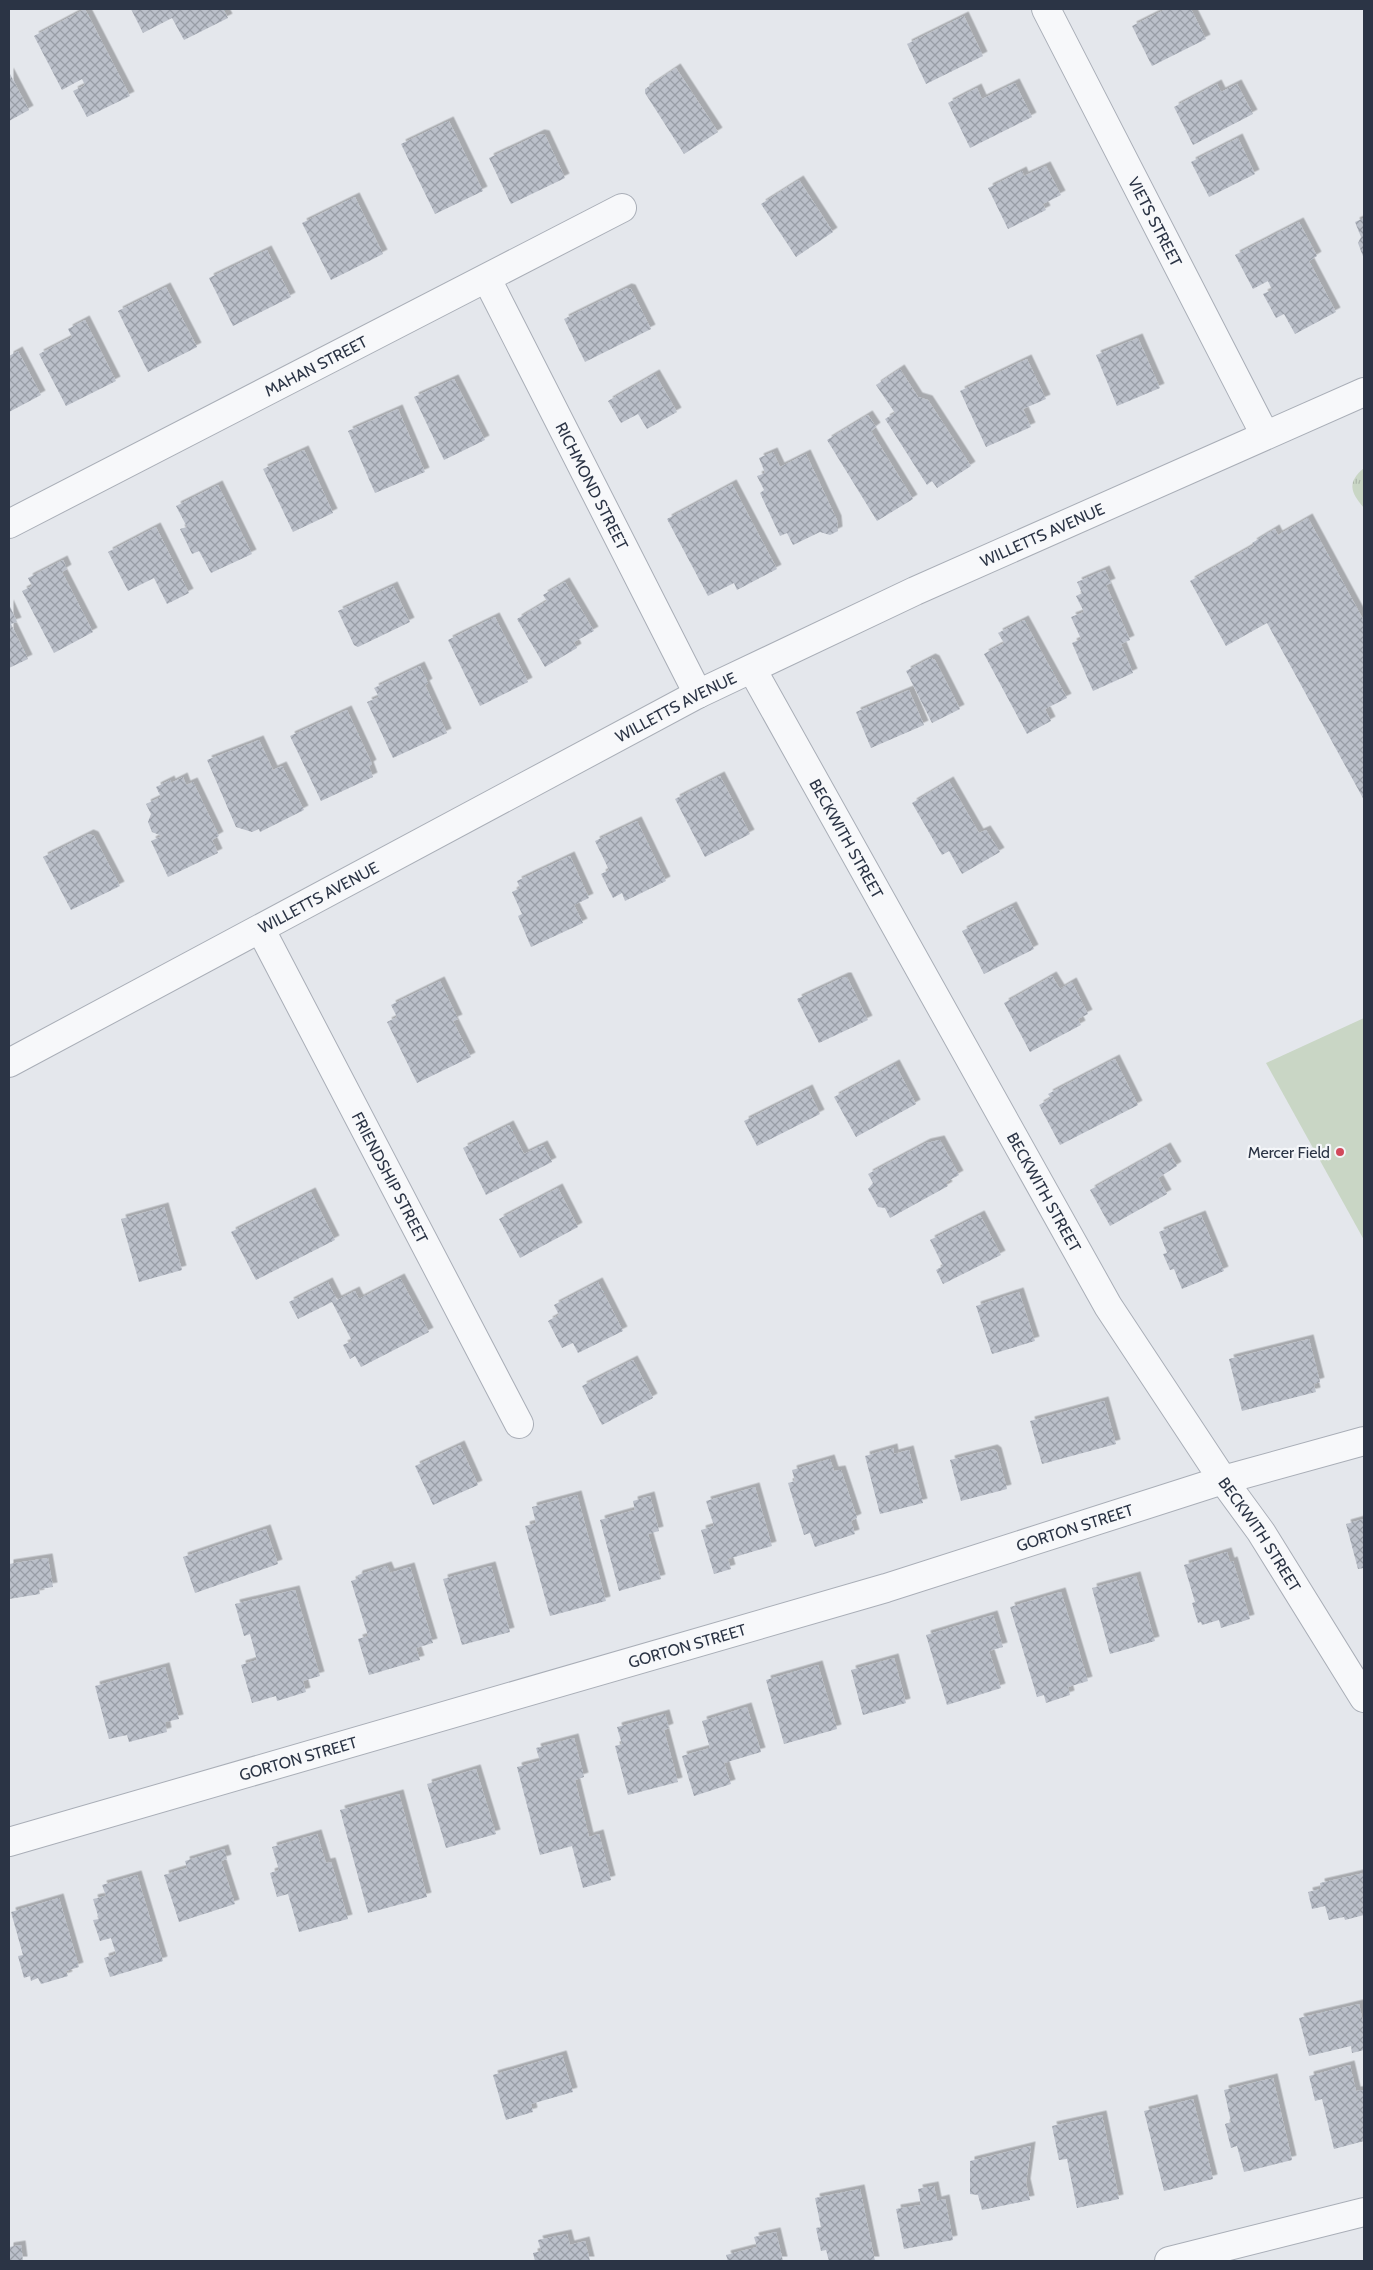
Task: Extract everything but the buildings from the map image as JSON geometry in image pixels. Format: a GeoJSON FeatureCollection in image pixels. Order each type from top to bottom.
{"type":"FeatureCollection","features":[{"type":"Feature","properties":{"kind":"street","name":"VIETS STREET"},"geometry":{"type":"LineString","coordinates":[[1046,9],[1265,435]]}},
{"type":"Feature","properties":{"kind":"street","name":"MAHAN STREET"},"geometry":{"type":"LineString","coordinates":[[9,524],[622,208]]}},
{"type":"Feature","properties":{"kind":"street","name":"RICHMOND STREET"},"geometry":{"type":"LineString","coordinates":[[487,278],[698,694]]}},
{"type":"Feature","properties":{"kind":"street","name":"WILLETTS AVENUE"},"geometry":{"type":"LineString","coordinates":[[9,1063],[261,930],[698,694],[924,587],[1364,392]]}},
{"type":"Feature","properties":{"kind":"street","name":"BECKWITH STREET"},"geometry":{"type":"LineString","coordinates":[[752,669],[1108,1306],[1222,1480],[1262,1532],[1364,1698]]}},
{"type":"Feature","properties":{"kind":"street","name":"FRIENDSHIP STREET"},"geometry":{"type":"LineString","coordinates":[[261,930],[519,1424]]}},
{"type":"Feature","properties":{"kind":"street","name":"GORTON STREET"},"geometry":{"type":"LineString","coordinates":[[9,1842],[886,1588],[1222,1480],[1364,1441]]}},
{"type":"Feature","properties":{"kind":"street"},"geometry":{"type":"LineString","coordinates":[[1169,2261],[1364,2212]]}},
{"type":"Feature","properties":{"kind":"green space"},"geometry":{"type":"Polygon","coordinates":[[[1364,468],[1364,508],[1353,492],[1352,487],[1355,478],[1364,468]]]}},
{"type":"Feature","properties":{"kind":"green space","name":"Mercer Field"},"geometry":{"type":"Polygon","coordinates":[[[1364,1018],[1364,1240],[1266,1063],[1364,1018]]]}},
{"type":"Feature","properties":{"kind":"place","name":"Mercer Field"},"geometry":{"type":"Point","coordinates":[1340,1152]}}]}
